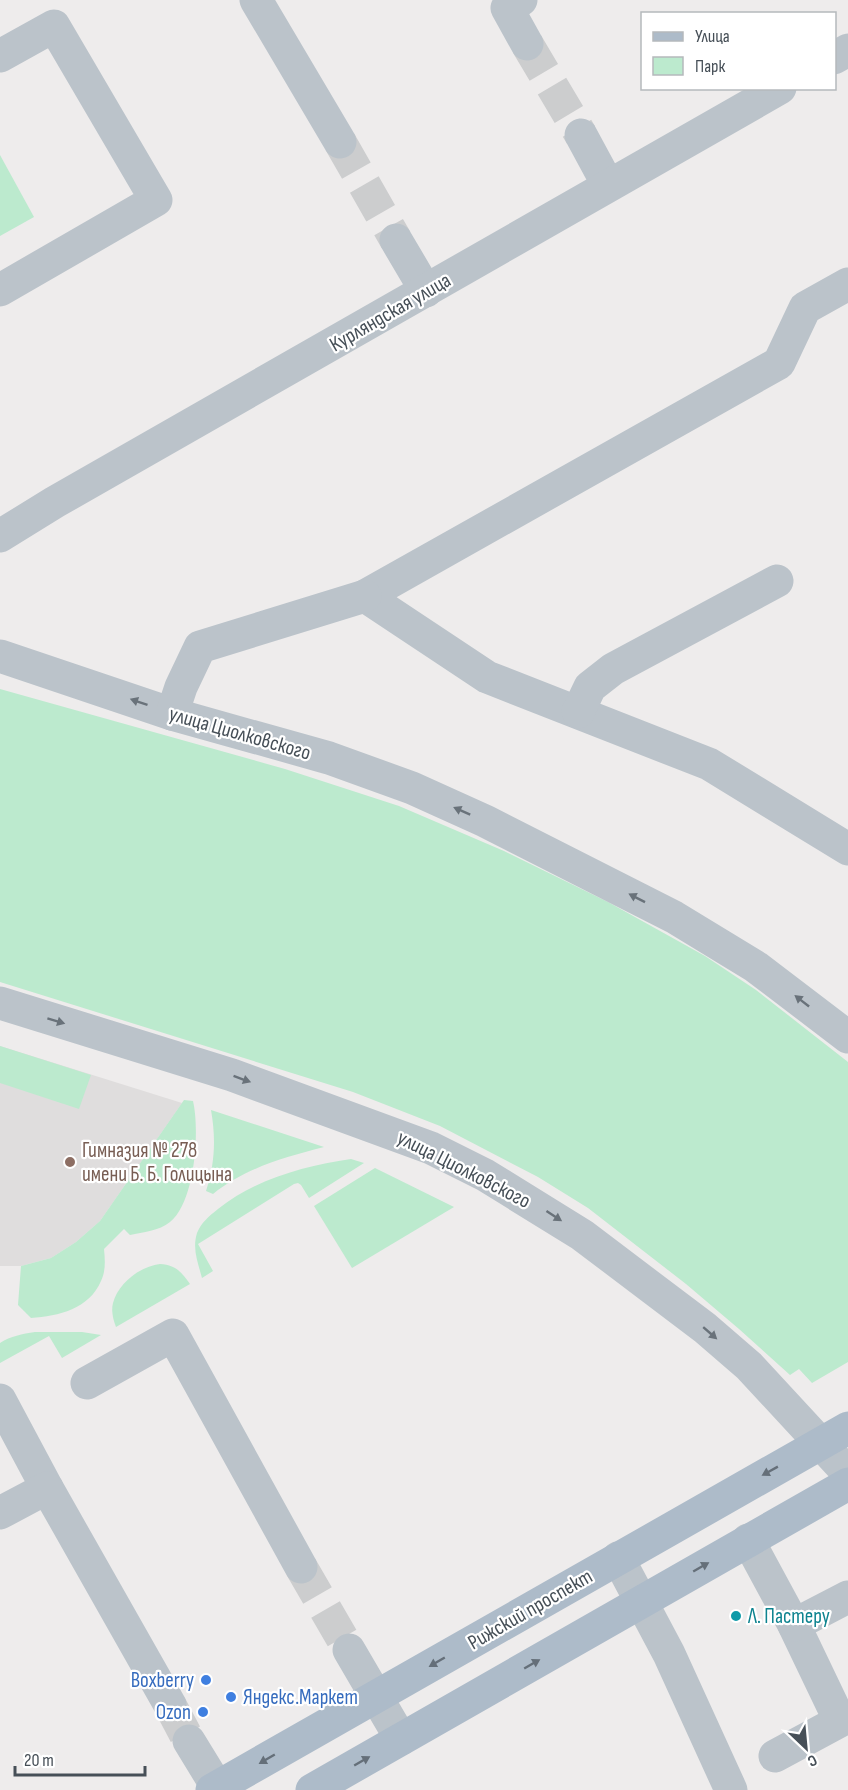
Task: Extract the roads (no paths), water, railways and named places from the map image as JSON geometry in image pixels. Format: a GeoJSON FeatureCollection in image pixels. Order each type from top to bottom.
{"type":"FeatureCollection","features":[{"type":"Feature","properties":{"kind":"main road","name":"Рижский проспект"},"geometry":{"type":"LineString","coordinates":[[216,1789],[835,1435]]}},
{"type":"Feature","properties":{"kind":"main road"},"geometry":{"type":"LineString","coordinates":[[312,1790],[848,1484]]}},
{"type":"Feature","properties":{"kind":"street"},"geometry":{"type":"LineString","coordinates":[[256,0],[340,142]]}},
{"type":"Feature","properties":{"kind":"street"},"geometry":{"type":"LineString","coordinates":[[510,3],[526,44]]}},
{"type":"Feature","properties":{"kind":"street"},"geometry":{"type":"LineString","coordinates":[[0,57],[54,26],[156,200],[0,290]]}},
{"type":"Feature","properties":{"kind":"street","name":"Курляндская улица"},"geometry":{"type":"LineString","coordinates":[[0,536],[776,90]]}},
{"type":"Feature","properties":{"kind":"street"},"geometry":{"type":"LineString","coordinates":[[580,135],[608,185]]}},
{"type":"Feature","properties":{"kind":"street"},"geometry":{"type":"LineString","coordinates":[[396,240],[426,291]]}},
{"type":"Feature","properties":{"kind":"street"},"geometry":{"type":"LineString","coordinates":[[172,714],[181,687],[200,647],[365,596],[779,363],[804,308],[848,284]]}},
{"type":"Feature","properties":{"kind":"street"},"geometry":{"type":"LineString","coordinates":[[578,712],[590,687],[613,669],[777,581]]}},
{"type":"Feature","properties":{"kind":"street"},"geometry":{"type":"LineString","coordinates":[[365,596],[487,677],[709,764],[848,849]]}},
{"type":"Feature","properties":{"kind":"street","name":"улица Циолковского"},"geometry":{"type":"LineString","coordinates":[[0,656],[172,714],[329,758],[412,788],[485,821],[674,917],[756,967],[848,1037]]}},
{"type":"Feature","properties":{"kind":"street","name":"улица Циолковского"},"geometry":{"type":"LineString","coordinates":[[0,1003],[232,1075],[430,1148],[485,1175],[582,1235],[705,1328],[835,1435],[848,1473]]}},
{"type":"Feature","properties":{"kind":"street"},"geometry":{"type":"LineString","coordinates":[[87,1383],[173,1335],[301,1567]]}},
{"type":"Feature","properties":{"kind":"street"},"geometry":{"type":"LineString","coordinates":[[0,1400],[170,1706]]}},
{"type":"Feature","properties":{"kind":"street"},"geometry":{"type":"LineString","coordinates":[[0,1513],[47,1488]]}},
{"type":"Feature","properties":{"kind":"street"},"geometry":{"type":"LineString","coordinates":[[748,1540],[794,1625],[840,1721],[775,1756]]}},
{"type":"Feature","properties":{"kind":"street"},"geometry":{"type":"LineString","coordinates":[[618,1558],[669,1654],[731,1790]]}},
{"type":"Feature","properties":{"kind":"street"},"geometry":{"type":"LineString","coordinates":[[794,1625],[848,1597]]}},
{"type":"Feature","properties":{"kind":"street"},"geometry":{"type":"LineString","coordinates":[[349,1650],[401,1739]]}},
{"type":"Feature","properties":{"kind":"street"},"geometry":{"type":"LineString","coordinates":[[189,1741],[216,1789]]}},
{"type":"Feature","properties":{"kind":"tunnel"},"geometry":{"type":"LineString","coordinates":[[527,44],[581,135]]}},
{"type":"Feature","properties":{"kind":"tunnel"},"geometry":{"type":"LineString","coordinates":[[340,142],[396,240]]}},
{"type":"Feature","properties":{"kind":"tunnel"},"geometry":{"type":"LineString","coordinates":[[301,1567],[349,1650]]}},
{"type":"Feature","properties":{"kind":"tunnel"},"geometry":{"type":"LineString","coordinates":[[170,1705],[189,1741]]}},
{"type":"Feature","properties":{"kind":"place","name":"Гимназия № 278 имени Б. Б. Голицына"},"geometry":{"type":"Point","coordinates":[70,1162]}},
{"type":"Feature","properties":{"kind":"place","name":"Л. Пастеру"},"geometry":{"type":"Point","coordinates":[736,1616]}},
{"type":"Feature","properties":{"kind":"place","name":"Boxberry"},"geometry":{"type":"Point","coordinates":[206,1680]}},
{"type":"Feature","properties":{"kind":"place","name":"Яндекс.Маркет"},"geometry":{"type":"Point","coordinates":[231,1697]}},
{"type":"Feature","properties":{"kind":"place","name":"Ozon"},"geometry":{"type":"Point","coordinates":[203,1712]}}]}
